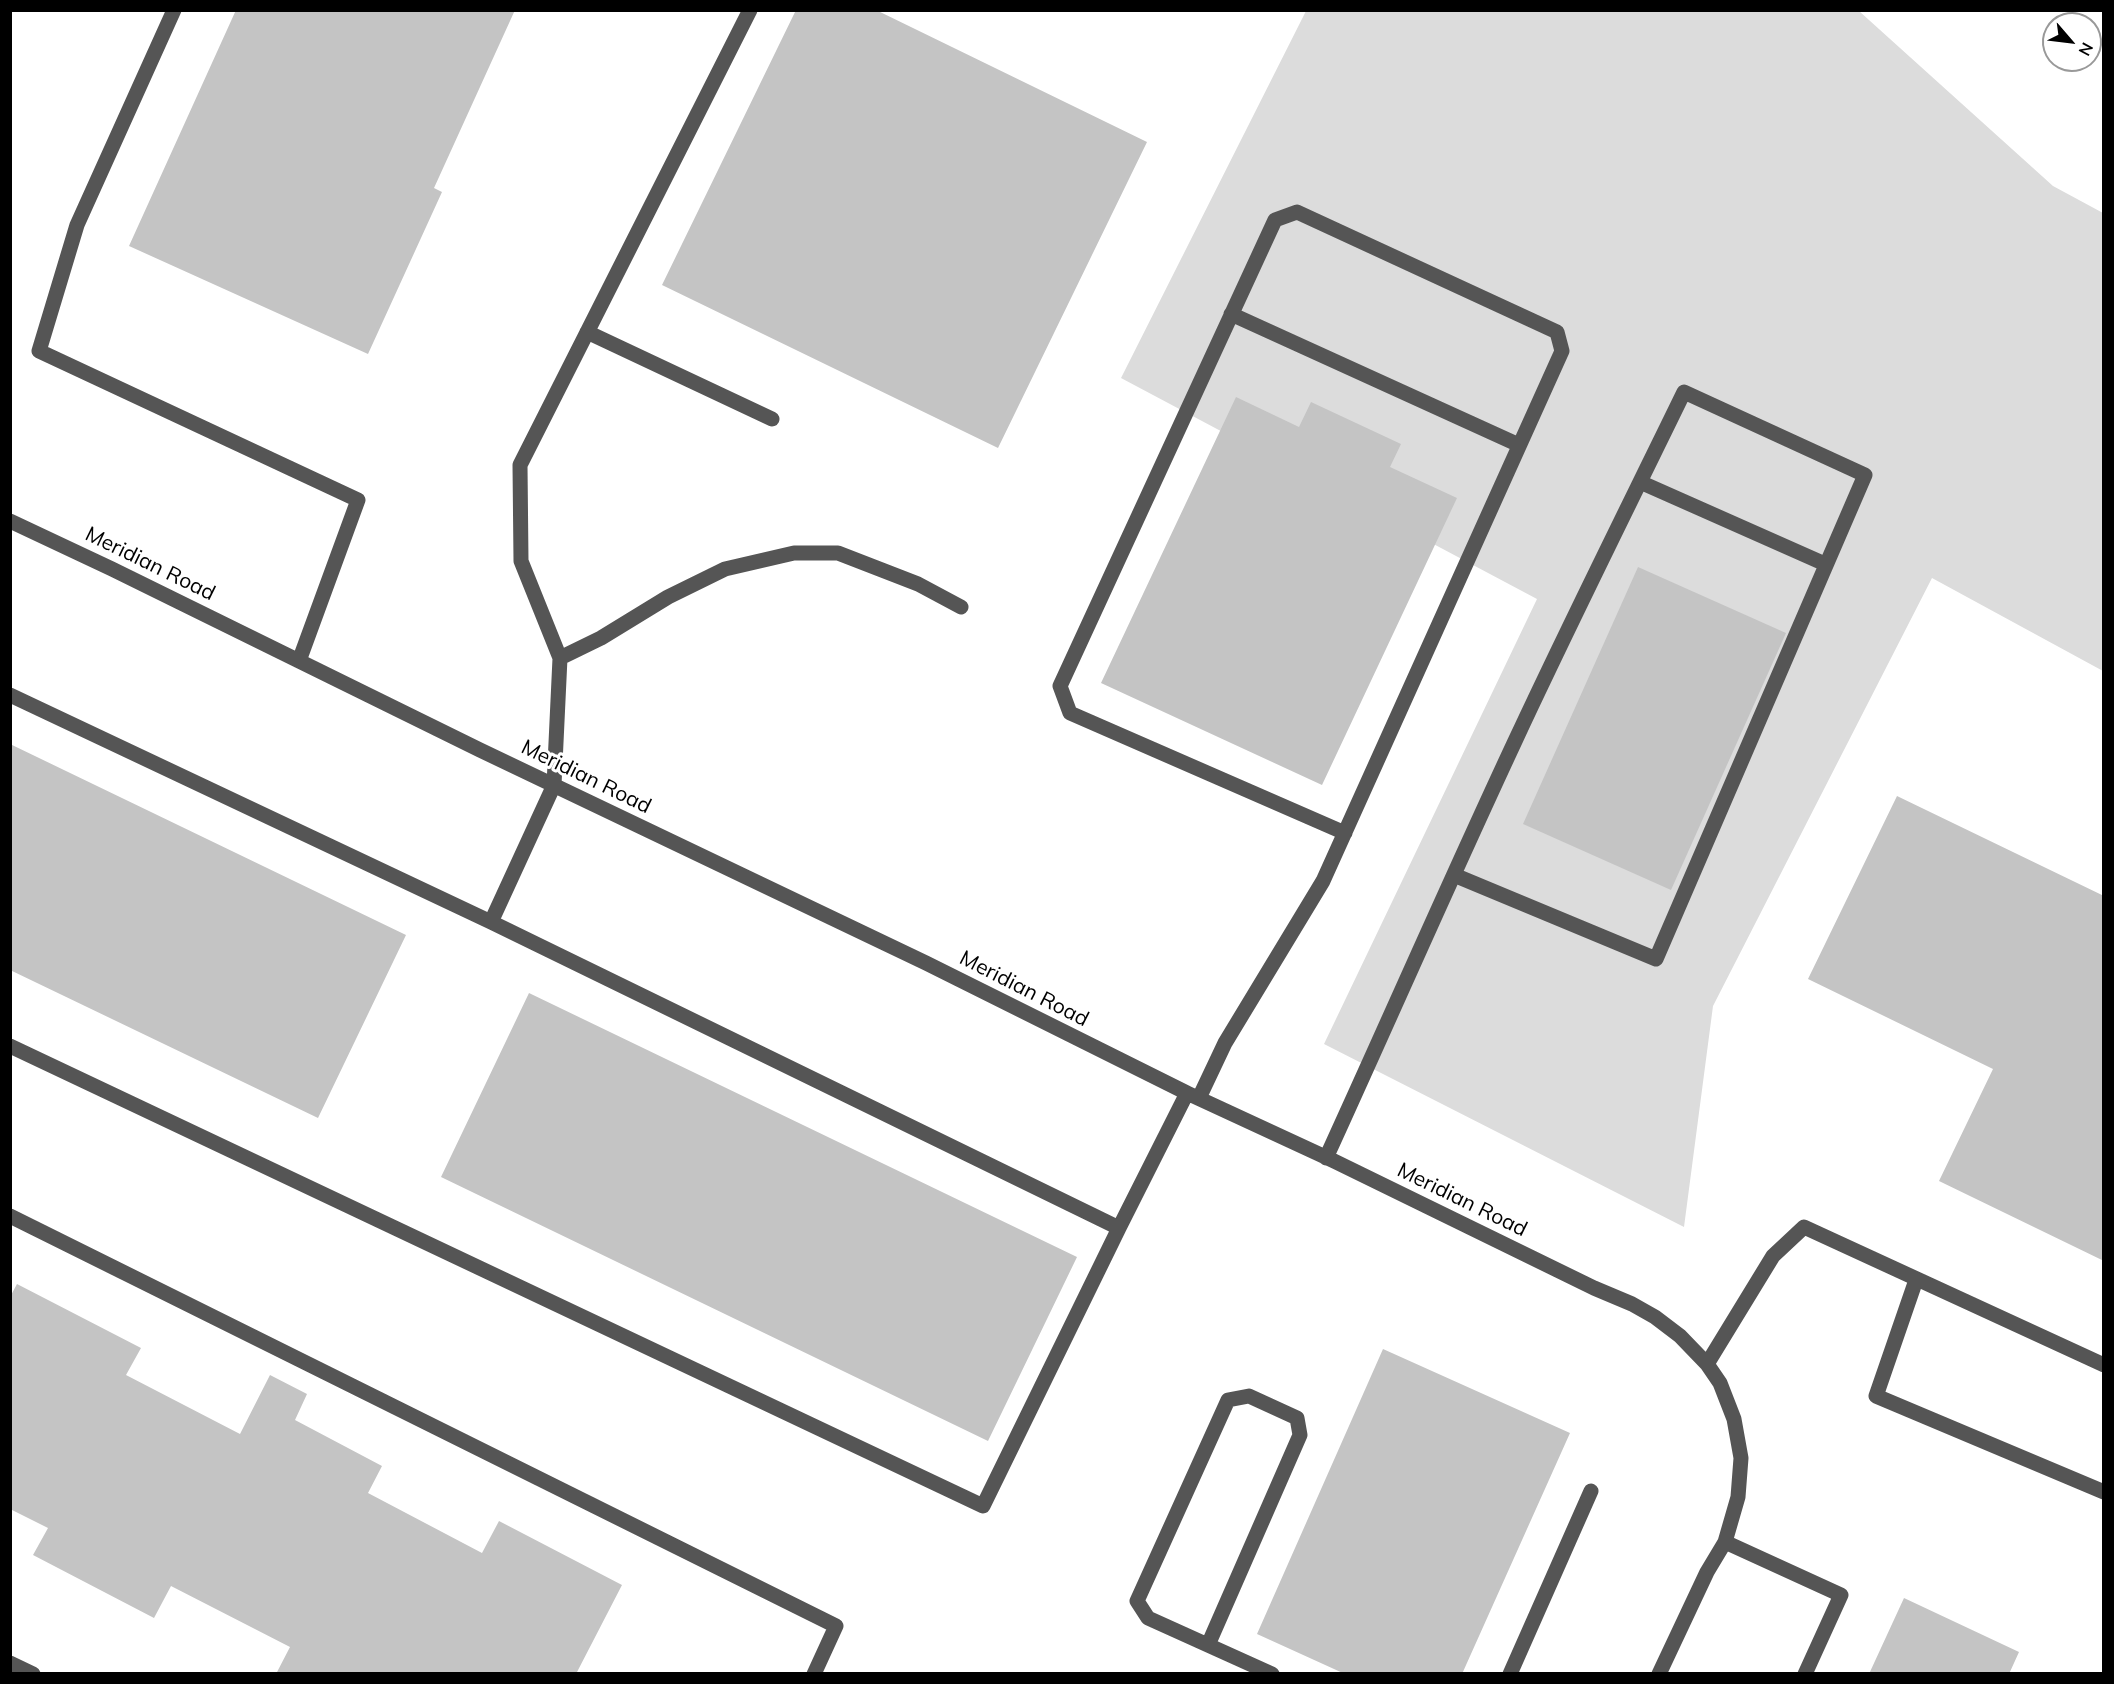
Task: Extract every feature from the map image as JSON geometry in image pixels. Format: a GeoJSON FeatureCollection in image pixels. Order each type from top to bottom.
{"type":"FeatureCollection","features":[{"type":"Feature","properties":{"kind":"street"},"geometry":{"type":"LineString","coordinates":[[174,10],[77,225],[39,351],[358,500],[299,661]]}},
{"type":"Feature","properties":{"kind":"street"},"geometry":{"type":"LineString","coordinates":[[491,922],[554,785],[560,658],[521,561],[520,465],[750,10]]}},
{"type":"Feature","properties":{"kind":"street"},"geometry":{"type":"LineString","coordinates":[[10,1046],[983,1506],[1119,1228],[1193,1096],[1323,881],[1345,833],[1520,445],[1562,351],[1557,332],[1297,212],[1275,220],[1060,686],[1070,713],[1345,833]]}},
{"type":"Feature","properties":{"kind":"street"},"geometry":{"type":"LineString","coordinates":[[1231,314],[1520,445]]}},
{"type":"Feature","properties":{"kind":"street"},"geometry":{"type":"LineString","coordinates":[[587,332],[772,419]]}},
{"type":"Feature","properties":{"kind":"street"},"geometry":{"type":"LineString","coordinates":[[1326,1158],[1454,874],[1516,739],[1684,392],[1865,475],[1656,959],[1454,874]]}},
{"type":"Feature","properties":{"kind":"street"},"geometry":{"type":"LineString","coordinates":[[1640,482],[1825,564]]}},
{"type":"Feature","properties":{"kind":"street","name":"Meridian Road"},"geometry":{"type":"LineString","coordinates":[[10,521],[926,963],[1193,1096],[1594,1288],[1632,1304],[1655,1317],[1680,1336],[1707,1364],[1720,1383],[1734,1419],[1741,1458],[1738,1497],[1725,1542],[1707,1572],[1659,1674]]}},
{"type":"Feature","properties":{"kind":"street"},"geometry":{"type":"LineString","coordinates":[[560,658],[601,638],[668,597],[725,569],[794,553],[838,554],[918,584],[961,607]]}},
{"type":"Feature","properties":{"kind":"street"},"geometry":{"type":"LineString","coordinates":[[10,695],[491,922],[1119,1228]]}},
{"type":"Feature","properties":{"kind":"street"},"geometry":{"type":"LineString","coordinates":[[10,1216],[836,1626],[813,1674]]}},
{"type":"Feature","properties":{"kind":"street"},"geometry":{"type":"LineString","coordinates":[[1707,1364],[1773,1256],[1804,1227],[2103,1365]]}},
{"type":"Feature","properties":{"kind":"street"},"geometry":{"type":"LineString","coordinates":[[1916,1280],[1876,1396],[2103,1492]]}},
{"type":"Feature","properties":{"kind":"street"},"geometry":{"type":"LineString","coordinates":[[1208,1645],[1300,1435],[1297,1418],[1249,1396],[1228,1400],[1137,1601],[1148,1618],[1272,1674]]}},
{"type":"Feature","properties":{"kind":"street"},"geometry":{"type":"LineString","coordinates":[[1510,1674],[1591,1491]]}},
{"type":"Feature","properties":{"kind":"street"},"geometry":{"type":"LineString","coordinates":[[1725,1542],[1841,1595],[1805,1674]]}},
{"type":"Feature","properties":{"kind":"street"},"geometry":{"type":"LineString","coordinates":[[10,1663],[33,1674]]}},
{"type":"Feature","properties":{"kind":"shaded area"},"geometry":{"type":"Polygon","coordinates":[[[1306,11],[1859,11],[2053,186],[2103,213],[2103,671],[1932,578],[1713,1006],[1684,1227],[1324,1044],[1537,599],[1121,378],[1306,11]]]}},
{"type":"Feature","properties":{"kind":"building"},"geometry":{"type":"Polygon","coordinates":[[[236,10],[515,10],[434,188],[442,192],[368,354],[129,246],[236,10]]]}},
{"type":"Feature","properties":{"kind":"building"},"geometry":{"type":"Polygon","coordinates":[[[796,10],[876,10],[1147,142],[998,448],[662,285],[796,10]]]}},
{"type":"Feature","properties":{"kind":"building"},"geometry":{"type":"Polygon","coordinates":[[[1236,397],[1299,427],[1311,402],[1401,444],[1390,467],[1457,498],[1322,785],[1101,683],[1236,397]]]}},
{"type":"Feature","properties":{"kind":"building"},"geometry":{"type":"Polygon","coordinates":[[[1638,567],[1786,633],[1671,890],[1523,824],[1638,567]]]}},
{"type":"Feature","properties":{"kind":"building"},"geometry":{"type":"Polygon","coordinates":[[[10,744],[406,935],[318,1118],[10,970],[10,744]]]}},
{"type":"Feature","properties":{"kind":"building"},"geometry":{"type":"Polygon","coordinates":[[[1897,796],[2104,896],[2104,1261],[1939,1181],[1993,1069],[1808,979],[1897,796]]]}},
{"type":"Feature","properties":{"kind":"building"},"geometry":{"type":"Polygon","coordinates":[[[529,993],[1077,1257],[988,1441],[441,1177],[529,993]]]}},
{"type":"Feature","properties":{"kind":"building"},"geometry":{"type":"Polygon","coordinates":[[[17,1284],[141,1348],[126,1375],[240,1434],[270,1375],[307,1394],[295,1420],[382,1466],[368,1493],[482,1553],[499,1521],[622,1585],[576,1674],[276,1674],[290,1647],[171,1586],[154,1618],[33,1555],[48,1528],[10,1509],[10,1297],[17,1284]]]}},
{"type":"Feature","properties":{"kind":"building"},"geometry":{"type":"Polygon","coordinates":[[[1383,1349],[1570,1433],[1462,1674],[1345,1674],[1257,1634],[1383,1349]]]}},
{"type":"Feature","properties":{"kind":"building"},"geometry":{"type":"Polygon","coordinates":[[[1904,1598],[2019,1652],[2009,1674],[1869,1674],[1904,1598]]]}}]}
